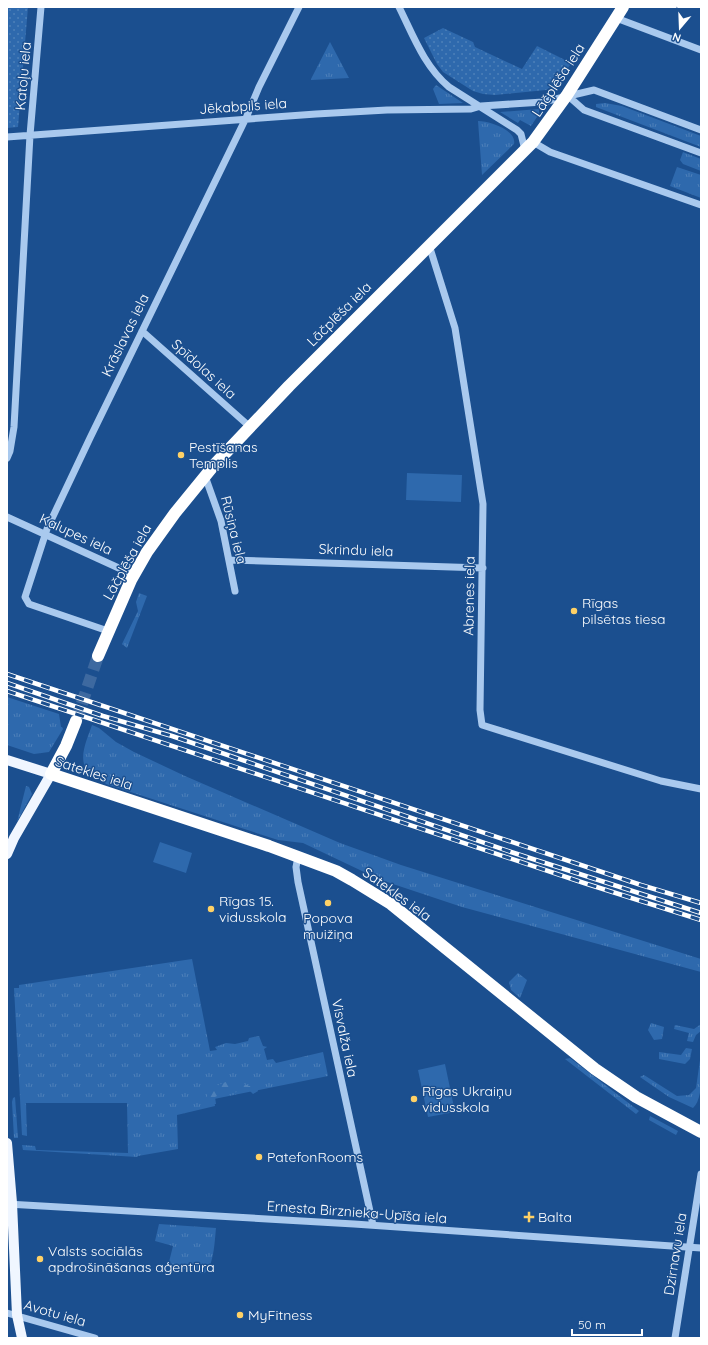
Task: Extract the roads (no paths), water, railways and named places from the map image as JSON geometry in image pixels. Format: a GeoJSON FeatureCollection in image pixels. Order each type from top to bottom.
{"type":"FeatureCollection","features":[{"type":"Feature","properties":{"kind":"highway","name":"Lāčplēša iela"},"geometry":{"type":"LineString","coordinates":[[98,656],[108,630],[134,575],[161,531],[205,476],[249,426],[529,146],[567,95],[623,7]]}},
{"type":"Feature","properties":{"kind":"highway"},"geometry":{"type":"LineString","coordinates":[[51,774],[66,746],[76,720]]}},
{"type":"Feature","properties":{"kind":"highway","name":"Satekles iela"},"geometry":{"type":"LineString","coordinates":[[51,774],[298,857],[336,871],[369,889],[400,912],[595,1069],[636,1097],[701,1132]]}},
{"type":"Feature","properties":{"kind":"main road","name":"Satekles iela"},"geometry":{"type":"LineString","coordinates":[[7,760],[51,774]]}},
{"type":"Feature","properties":{"kind":"main road"},"geometry":{"type":"LineString","coordinates":[[7,854],[14,838],[51,774]]}},
{"type":"Feature","properties":{"kind":"main road"},"geometry":{"type":"LineString","coordinates":[[7,1143],[12,1314],[22,1338]]}},
{"type":"Feature","properties":{"kind":"street","name":"Katoļu iela"},"geometry":{"type":"LineString","coordinates":[[7,458],[10,451],[14,427],[30,135],[41,7]]}},
{"type":"Feature","properties":{"kind":"street","name":"Krāslavas iela"},"geometry":{"type":"LineString","coordinates":[[108,630],[29,604],[24,597],[45,534],[246,118],[259,87],[299,7]]}},
{"type":"Feature","properties":{"kind":"street"},"geometry":{"type":"LineString","coordinates":[[399,7],[427,63],[435,74],[449,87],[481,106],[490,114],[518,130],[529,146],[701,205]]}},
{"type":"Feature","properties":{"kind":"street"},"geometry":{"type":"LineString","coordinates":[[616,18],[701,50]]}},
{"type":"Feature","properties":{"kind":"street","name":"Jēkabpils iela"},"geometry":{"type":"LineString","coordinates":[[7,137],[246,118],[387,110],[471,109],[481,106],[544,102],[567,95],[594,90],[701,130]]}},
{"type":"Feature","properties":{"kind":"street"},"geometry":{"type":"LineString","coordinates":[[567,95],[584,110],[701,153]]}},
{"type":"Feature","properties":{"kind":"street","name":"Abrenes iela"},"geometry":{"type":"LineString","coordinates":[[430,245],[455,328],[479,471],[483,504],[480,710],[482,725],[662,781],[701,789]]}},
{"type":"Feature","properties":{"kind":"street","name":"Spīdolas iela"},"geometry":{"type":"LineString","coordinates":[[142,331],[249,426]]}},
{"type":"Feature","properties":{"kind":"street","name":"Rūsiņa iela"},"geometry":{"type":"LineString","coordinates":[[205,476],[220,521],[235,591]]}},
{"type":"Feature","properties":{"kind":"street","name":"Kalupes iela"},"geometry":{"type":"LineString","coordinates":[[7,517],[134,575]]}},
{"type":"Feature","properties":{"kind":"street","name":"Skrindu iela"},"geometry":{"type":"LineString","coordinates":[[229,560],[483,568]]}},
{"type":"Feature","properties":{"kind":"street","name":"Visvalža iela"},"geometry":{"type":"LineString","coordinates":[[298,857],[296,867],[298,882],[373,1225]]}},
{"type":"Feature","properties":{"kind":"street","name":"Dzirnavu iela"},"geometry":{"type":"LineString","coordinates":[[675,1338],[701,1174]]}},
{"type":"Feature","properties":{"kind":"street","name":"Ernesta Birznieka-Upīša iela"},"geometry":{"type":"LineString","coordinates":[[9,1203],[373,1225],[701,1248]]}},
{"type":"Feature","properties":{"kind":"street","name":"Avotu iela"},"geometry":{"type":"LineString","coordinates":[[12,1314],[95,1338]]}},
{"type":"Feature","properties":{"kind":"tunnel"},"geometry":{"type":"LineString","coordinates":[[76,721],[98,656]]}},
{"type":"Feature","properties":{"kind":"railway"},"geometry":{"type":"LineString","coordinates":[[7,674],[641,885],[701,903]]}},
{"type":"Feature","properties":{"kind":"railway"},"geometry":{"type":"LineString","coordinates":[[7,683],[103,716],[172,736],[511,852],[701,913]]}},
{"type":"Feature","properties":{"kind":"railway"},"geometry":{"type":"LineString","coordinates":[[7,691],[584,883],[701,920]]}},
{"type":"Feature","properties":{"kind":"place","name":"Pestīšanas Templis"},"geometry":{"type":"Point","coordinates":[181,455]}},
{"type":"Feature","properties":{"kind":"place","name":"Rīgas pilsētas tiesa"},"geometry":{"type":"Point","coordinates":[574,611]}},
{"type":"Feature","properties":{"kind":"place","name":"Popova muižiņa"},"geometry":{"type":"Point","coordinates":[328,903]}},
{"type":"Feature","properties":{"kind":"place","name":"Rīgas 15. vidusskola"},"geometry":{"type":"Point","coordinates":[211,909]}},
{"type":"Feature","properties":{"kind":"place","name":"Rīgas Ukraiņu vidusskola"},"geometry":{"type":"Point","coordinates":[414,1099]}},
{"type":"Feature","properties":{"kind":"place","name":"PatefonRooms"},"geometry":{"type":"Point","coordinates":[259,1157]}},
{"type":"Feature","properties":{"kind":"place","name":"Balta"},"geometry":{"type":"Point","coordinates":[529,1217]}},
{"type":"Feature","properties":{"kind":"place","name":"Valsts sociālās apdrošināšanas aģentūra"},"geometry":{"type":"Point","coordinates":[40,1259]}},
{"type":"Feature","properties":{"kind":"place","name":"MyFitness"},"geometry":{"type":"Point","coordinates":[240,1315]}}]}
